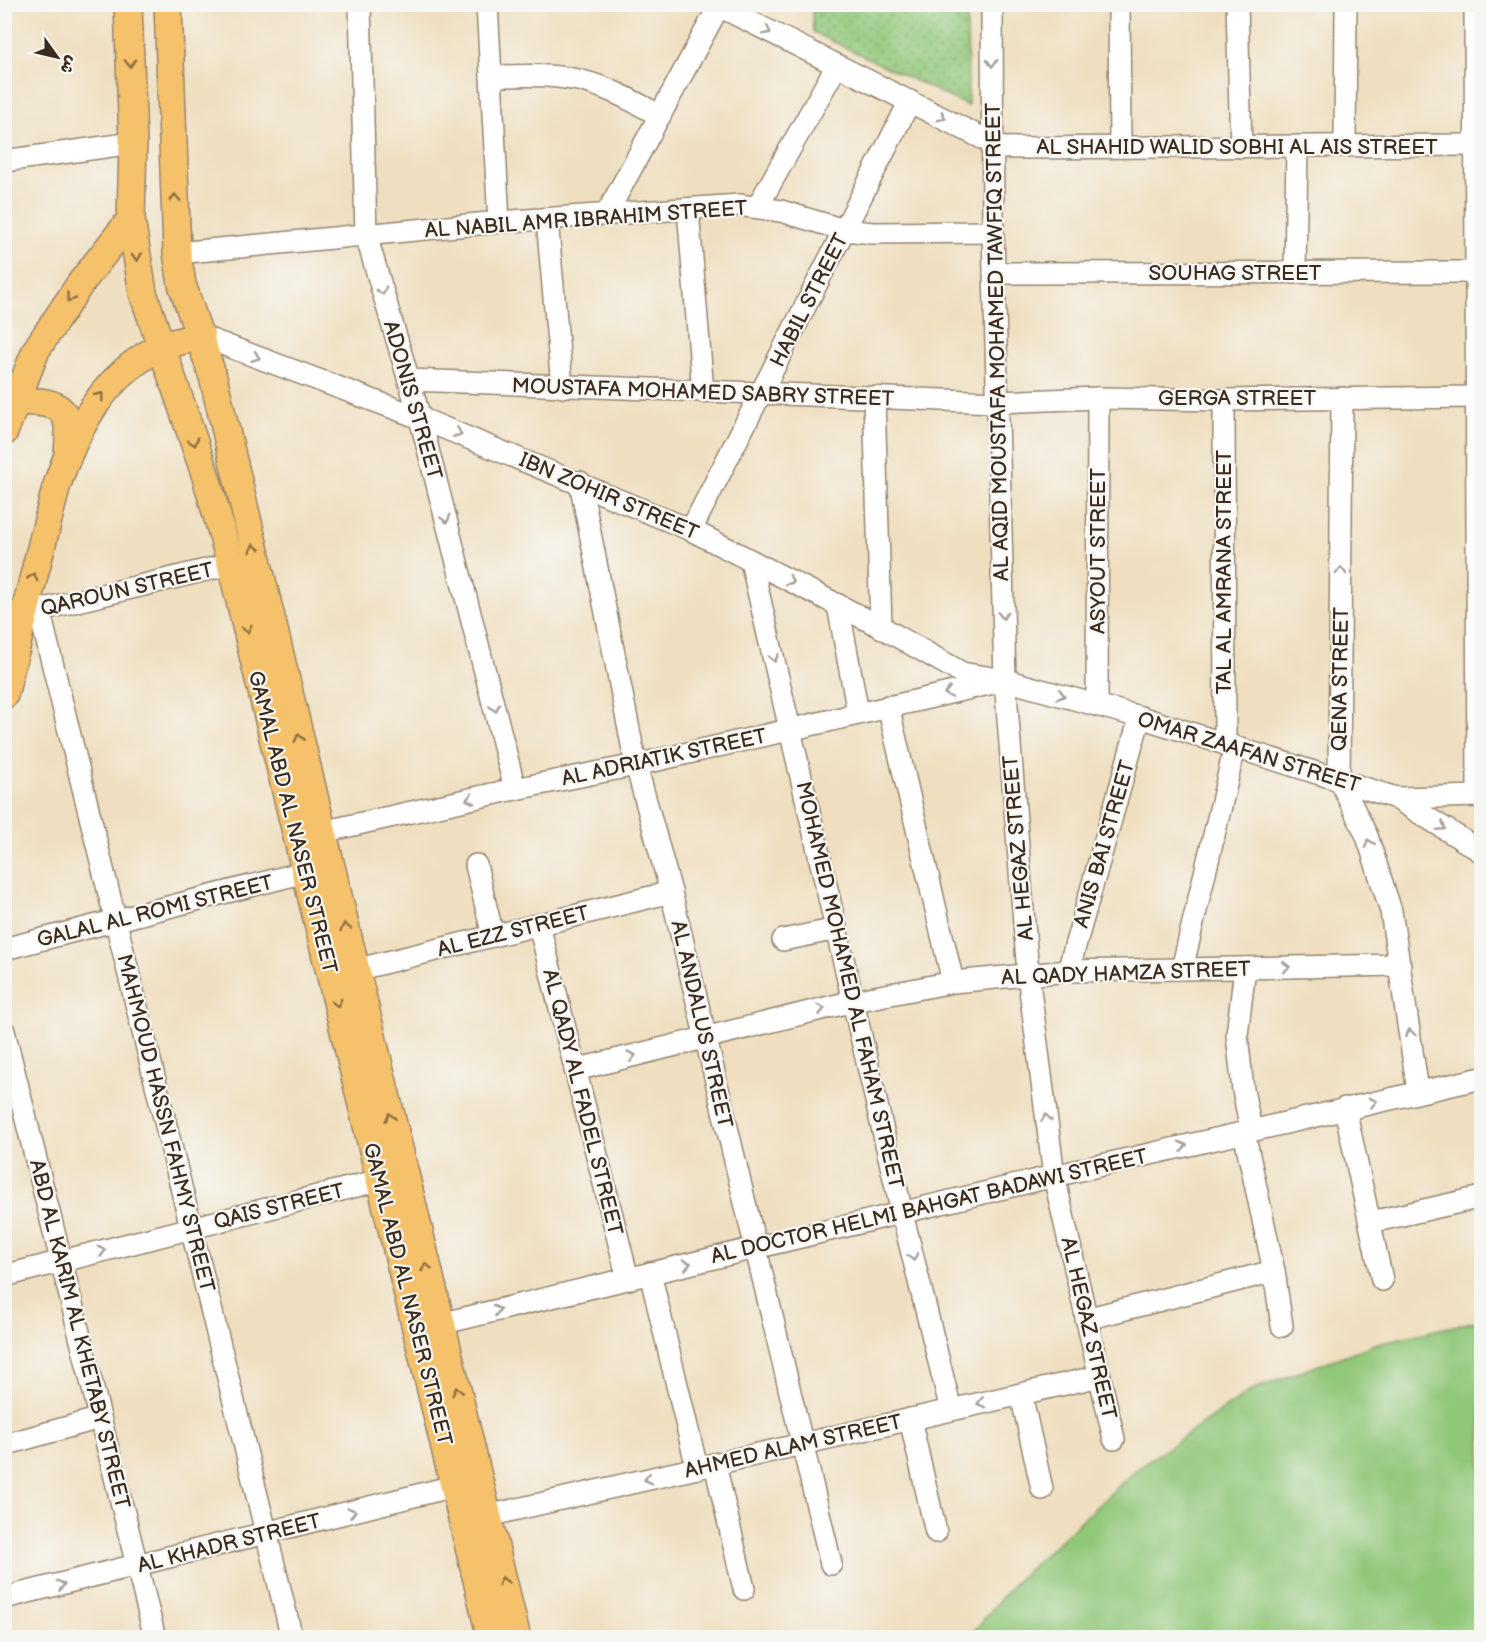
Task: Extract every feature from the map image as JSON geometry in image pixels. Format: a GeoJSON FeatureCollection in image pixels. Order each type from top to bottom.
{"type":"FeatureCollection","features":[{"type":"Feature","properties":{"kind":"main road","name":"GAMAL ABD AL NASER STREET"},"geometry":{"type":"LineString","coordinates":[[128,4],[132,143],[131,219],[143,293],[184,412],[231,564],[491,1638]]}},
{"type":"Feature","properties":{"kind":"main road","name":"GAMAL ABD AL NASER STREET"},"geometry":{"type":"LineString","coordinates":[[168,4],[177,253],[182,284],[201,336],[219,401],[517,1638]]}},
{"type":"Feature","properties":{"kind":"main road"},"geometry":{"type":"LineString","coordinates":[[7,420],[36,350],[57,315],[131,219]]}},
{"type":"Feature","properties":{"kind":"main road"},"geometry":{"type":"LineString","coordinates":[[4,695],[31,611],[56,488],[68,453],[88,412],[111,383],[162,347],[201,336]]}},
{"type":"Feature","properties":{"kind":"main road"},"geometry":{"type":"LineString","coordinates":[[184,412],[189,406],[203,399],[219,401]]}},
{"type":"Feature","properties":{"kind":"main road"},"geometry":{"type":"LineString","coordinates":[[7,420],[46,400],[58,408],[70,430],[68,453]]}},
{"type":"Feature","properties":{"kind":"street","name":"ADONIS STREET"},"geometry":{"type":"LineString","coordinates":[[360,4],[366,235],[420,418],[515,789]]}},
{"type":"Feature","properties":{"kind":"street"},"geometry":{"type":"LineString","coordinates":[[488,4],[500,222]]}},
{"type":"Feature","properties":{"kind":"street","name":"AL AQID MOUSTAFA MOHAMED TAWFIQ STREET"},"geometry":{"type":"LineString","coordinates":[[992,4],[993,232],[1005,680]]}},
{"type":"Feature","properties":{"kind":"street"},"geometry":{"type":"LineString","coordinates":[[1119,4],[1120,147]]}},
{"type":"Feature","properties":{"kind":"street"},"geometry":{"type":"LineString","coordinates":[[1237,4],[1241,147]]}},
{"type":"Feature","properties":{"kind":"street"},"geometry":{"type":"LineString","coordinates":[[1345,146],[1346,4]]}},
{"type":"Feature","properties":{"kind":"street"},"geometry":{"type":"LineString","coordinates":[[1396,798],[1480,796],[1476,397],[1478,145],[1474,4]]}},
{"type":"Feature","properties":{"kind":"street"},"geometry":{"type":"LineString","coordinates":[[606,215],[717,5],[993,145]]}},
{"type":"Feature","properties":{"kind":"street"},"geometry":{"type":"LineString","coordinates":[[758,206],[837,65]]}},
{"type":"Feature","properties":{"kind":"street"},"geometry":{"type":"LineString","coordinates":[[491,77],[527,74],[592,82],[618,92],[660,116]]}},
{"type":"Feature","properties":{"kind":"street","name":"HABIL STREET"},"geometry":{"type":"LineString","coordinates":[[691,530],[910,101]]}},
{"type":"Feature","properties":{"kind":"street"},"geometry":{"type":"LineString","coordinates":[[4,161],[132,143]]}},
{"type":"Feature","properties":{"kind":"street","name":"AL SHAHID WALID SOBHI AL AIS STREET"},"geometry":{"type":"LineString","coordinates":[[993,145],[1120,147],[1478,145]]}},
{"type":"Feature","properties":{"kind":"street"},"geometry":{"type":"LineString","coordinates":[[1295,273],[1297,147]]}},
{"type":"Feature","properties":{"kind":"street","name":"AL NABIL AMR IBRAHIM STREET"},"geometry":{"type":"LineString","coordinates":[[177,253],[500,222],[739,205],[758,206],[844,231],[873,233],[993,232]]}},
{"type":"Feature","properties":{"kind":"street"},"geometry":{"type":"LineString","coordinates":[[688,209],[703,392]]}},
{"type":"Feature","properties":{"kind":"street"},"geometry":{"type":"LineString","coordinates":[[547,219],[562,387]]}},
{"type":"Feature","properties":{"kind":"street","name":"SOUHAG STREET"},"geometry":{"type":"LineString","coordinates":[[994,273],[1476,272]]}},
{"type":"Feature","properties":{"kind":"street","name":"IBN ZOHIR STREET"},"geometry":{"type":"LineString","coordinates":[[201,336],[420,418],[580,482],[691,530],[881,627],[962,673],[1005,680]]}},
{"type":"Feature","properties":{"kind":"street","name":"MOUSTAFA MOHAMED SABRY STREET"},"geometry":{"type":"LineString","coordinates":[[409,381],[997,402]]}},
{"type":"Feature","properties":{"kind":"street","name":"GERGA STREET"},"geometry":{"type":"LineString","coordinates":[[997,402],[1098,398],[1224,400],[1476,397]]}},
{"type":"Feature","properties":{"kind":"street"},"geometry":{"type":"LineString","coordinates":[[874,398],[881,627]]}},
{"type":"Feature","properties":{"kind":"street","name":"ASYOUT STREET"},"geometry":{"type":"LineString","coordinates":[[1097,705],[1098,398]]}},
{"type":"Feature","properties":{"kind":"street","name":"QENA STREET"},"geometry":{"type":"LineString","coordinates":[[1342,398],[1339,779],[1367,836],[1391,911],[1418,1091]]}},
{"type":"Feature","properties":{"kind":"street","name":"TAL AL AMRANA STREET"},"geometry":{"type":"LineString","coordinates":[[1182,969],[1230,746],[1224,400]]}},
{"type":"Feature","properties":{"kind":"street","name":"AL ANDALUS STREET"},"geometry":{"type":"LineString","coordinates":[[580,482],[636,765],[671,892],[831,1564]]}},
{"type":"Feature","properties":{"kind":"street","name":"MOHAMED MOHAMED AL FAHAM STREET"},"geometry":{"type":"LineString","coordinates":[[751,561],[902,1213],[951,1410]]}},
{"type":"Feature","properties":{"kind":"street","name":"QAROUN STREET"},"geometry":{"type":"LineString","coordinates":[[31,611],[231,564]]}},
{"type":"Feature","properties":{"kind":"street"},"geometry":{"type":"LineString","coordinates":[[838,605],[858,713]]}},
{"type":"Feature","properties":{"kind":"street","name":"MAHMOUD HASSN FAHMY STREET"},"geometry":{"type":"LineString","coordinates":[[31,611],[116,921],[292,1638]]}},
{"type":"Feature","properties":{"kind":"street","name":"OMAR ZAAFAN STREET"},"geometry":{"type":"LineString","coordinates":[[1005,680],[1140,717],[1396,798],[1482,852]]}},
{"type":"Feature","properties":{"kind":"street","name":"AL ADRIATIK STREET"},"geometry":{"type":"LineString","coordinates":[[322,832],[636,765],[1005,680]]}},
{"type":"Feature","properties":{"kind":"street","name":"AL HEGAZ STREET"},"geometry":{"type":"LineString","coordinates":[[1005,680],[1028,974],[1054,1176],[1114,1439]]}},
{"type":"Feature","properties":{"kind":"street"},"geometry":{"type":"LineString","coordinates":[[888,706],[953,982]]}},
{"type":"Feature","properties":{"kind":"street","name":"ANIS BAI STREET"},"geometry":{"type":"LineString","coordinates":[[1068,971],[1140,717]]}},
{"type":"Feature","properties":{"kind":"street"},"geometry":{"type":"LineString","coordinates":[[476,865],[493,936]]}},
{"type":"Feature","properties":{"kind":"street","name":"GALAL AL ROMI STREET"},"geometry":{"type":"LineString","coordinates":[[4,949],[305,872]]}},
{"type":"Feature","properties":{"kind":"street","name":"AL EZZ STREET"},"geometry":{"type":"LineString","coordinates":[[355,970],[671,892]]}},
{"type":"Feature","properties":{"kind":"street","name":"AL QADY AL FADEL STREET"},"geometry":{"type":"LineString","coordinates":[[539,925],[628,1279]]}},
{"type":"Feature","properties":{"kind":"street"},"geometry":{"type":"LineString","coordinates":[[783,940],[837,929]]}},
{"type":"Feature","properties":{"kind":"street","name":"AL QADY HAMZA STREET"},"geometry":{"type":"LineString","coordinates":[[575,1070],[854,1001],[953,982],[1068,971],[1400,965]]}},
{"type":"Feature","properties":{"kind":"street"},"geometry":{"type":"LineString","coordinates":[[1245,968],[1237,1035],[1247,1131],[1282,1326]]}},
{"type":"Feature","properties":{"kind":"street","name":"ABD AL KARIM AL KHETABY STREET"},"geometry":{"type":"LineString","coordinates":[[4,1031],[155,1638]]}},
{"type":"Feature","properties":{"kind":"street","name":"AL DOCTOR HELMI BAHGAT BADAWI STREET"},"geometry":{"type":"LineString","coordinates":[[440,1324],[1054,1176],[1482,1078]]}},
{"type":"Feature","properties":{"kind":"street"},"geometry":{"type":"LineString","coordinates":[[1345,1108],[1382,1280]]}},
{"type":"Feature","properties":{"kind":"street","name":"QAIS STREET"},"geometry":{"type":"LineString","coordinates":[[4,1276],[380,1180]]}},
{"type":"Feature","properties":{"kind":"street"},"geometry":{"type":"LineString","coordinates":[[1371,1222],[1482,1197]]}},
{"type":"Feature","properties":{"kind":"street"},"geometry":{"type":"LineString","coordinates":[[1086,1319],[1274,1272]]}},
{"type":"Feature","properties":{"kind":"street"},"geometry":{"type":"LineString","coordinates":[[650,1273],[744,1589]]}},
{"type":"Feature","properties":{"kind":"street","name":"AHMED ALAM STREET"},"geometry":{"type":"LineString","coordinates":[[487,1516],[1100,1376]]}},
{"type":"Feature","properties":{"kind":"street"},"geometry":{"type":"LineString","coordinates":[[1021,1394],[1042,1490]]}},
{"type":"Feature","properties":{"kind":"street"},"geometry":{"type":"LineString","coordinates":[[4,1445],[100,1418]]}},
{"type":"Feature","properties":{"kind":"street"},"geometry":{"type":"LineString","coordinates":[[910,1419],[936,1532]]}},
{"type":"Feature","properties":{"kind":"street","name":"AL KHADR STREET"},"geometry":{"type":"LineString","coordinates":[[4,1598],[454,1486]]}},
{"type":"Feature","properties":{"kind":"green space"},"geometry":{"type":"Polygon","coordinates":[[[812,5],[967,5],[968,106],[813,32],[812,5]]]}},
{"type":"Feature","properties":{"kind":"green space"},"geometry":{"type":"Polygon","coordinates":[[[1481,1320],[1481,1637],[969,1637],[1014,1583],[1137,1469],[1252,1390],[1378,1343],[1481,1320]]]}}]}
